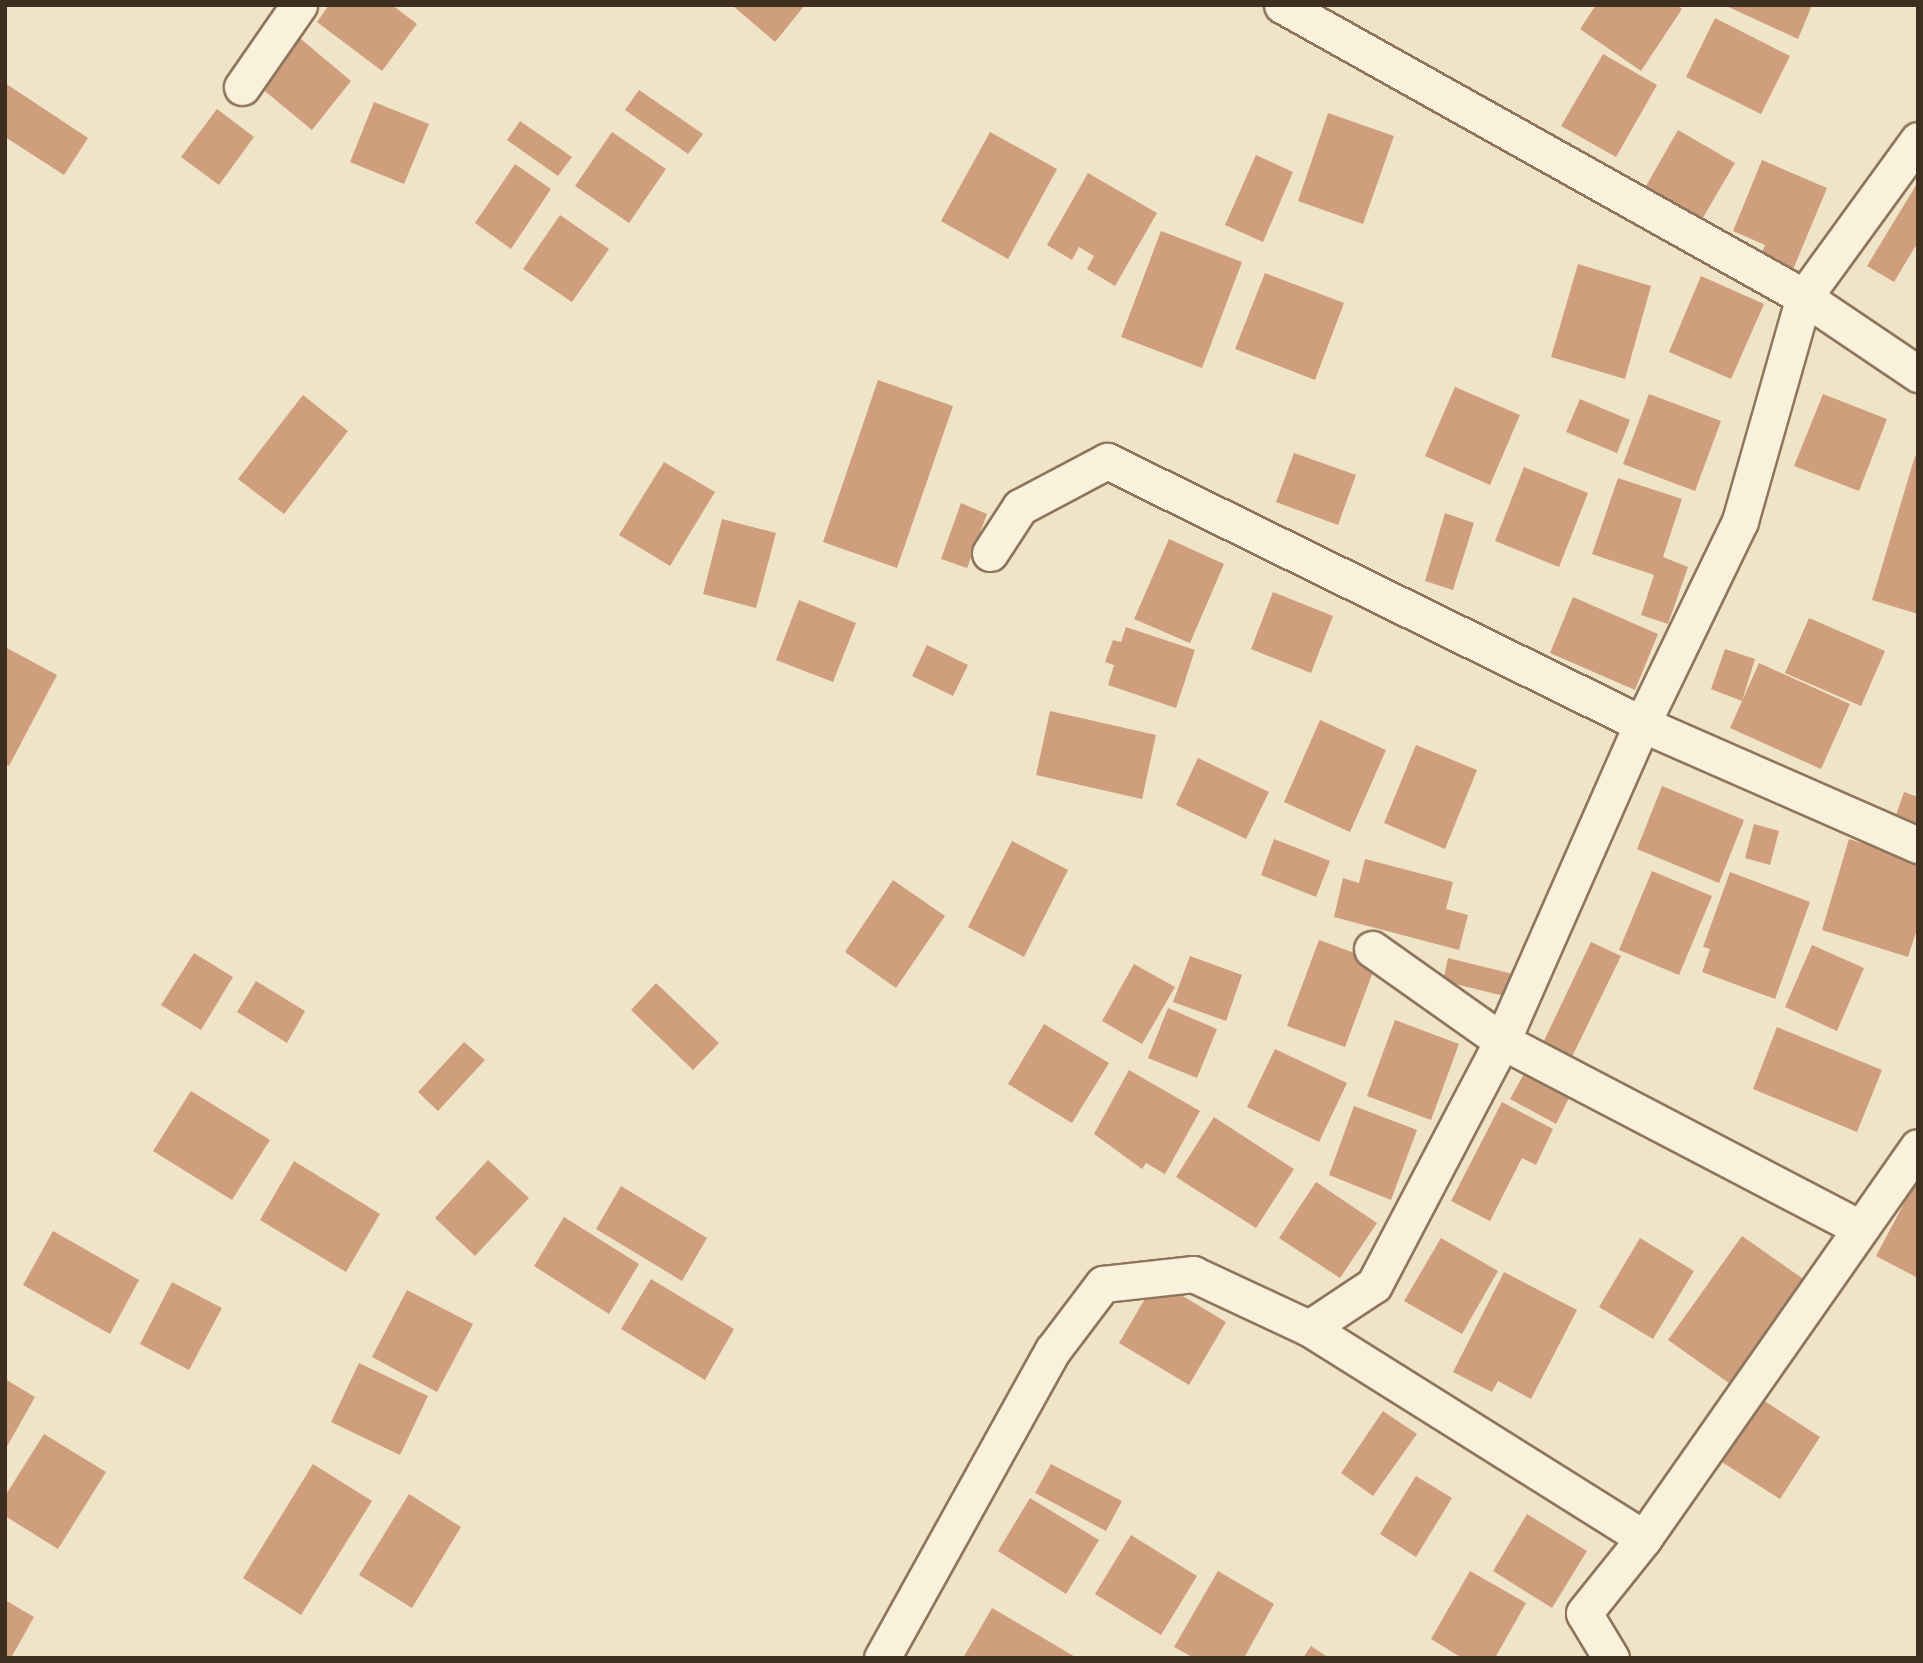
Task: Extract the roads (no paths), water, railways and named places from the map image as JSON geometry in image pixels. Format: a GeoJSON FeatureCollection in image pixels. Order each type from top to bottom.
{"type":"FeatureCollection","features":[{"type":"Feature","properties":{"kind":"street"},"geometry":{"type":"LineString","coordinates":[[242,87],[299,5]]}},
{"type":"Feature","properties":{"kind":"street"},"geometry":{"type":"LineString","coordinates":[[1282,5],[1804,297],[1918,374]]}},
{"type":"Feature","properties":{"kind":"street"},"geometry":{"type":"LineString","coordinates":[[1308,1328],[1374,1285],[1502,1041],[1642,724],[1740,521],[1804,297],[1918,140]]}},
{"type":"Feature","properties":{"kind":"street"},"geometry":{"type":"LineString","coordinates":[[990,552],[1020,507],[1107,461],[1642,724],[1918,845]]}},
{"type":"Feature","properties":{"kind":"street"},"geometry":{"type":"LineString","coordinates":[[1371,949],[1502,1041],[1859,1228]]}},
{"type":"Feature","properties":{"kind":"street"},"geometry":{"type":"LineString","coordinates":[[1611,1658],[1584,1613],[1644,1538],[1918,1147]]}},
{"type":"Feature","properties":{"kind":"street"},"geometry":{"type":"LineString","coordinates":[[882,1658],[1054,1350],[1103,1284],[1193,1274],[1308,1328],[1644,1538]]}}]}
